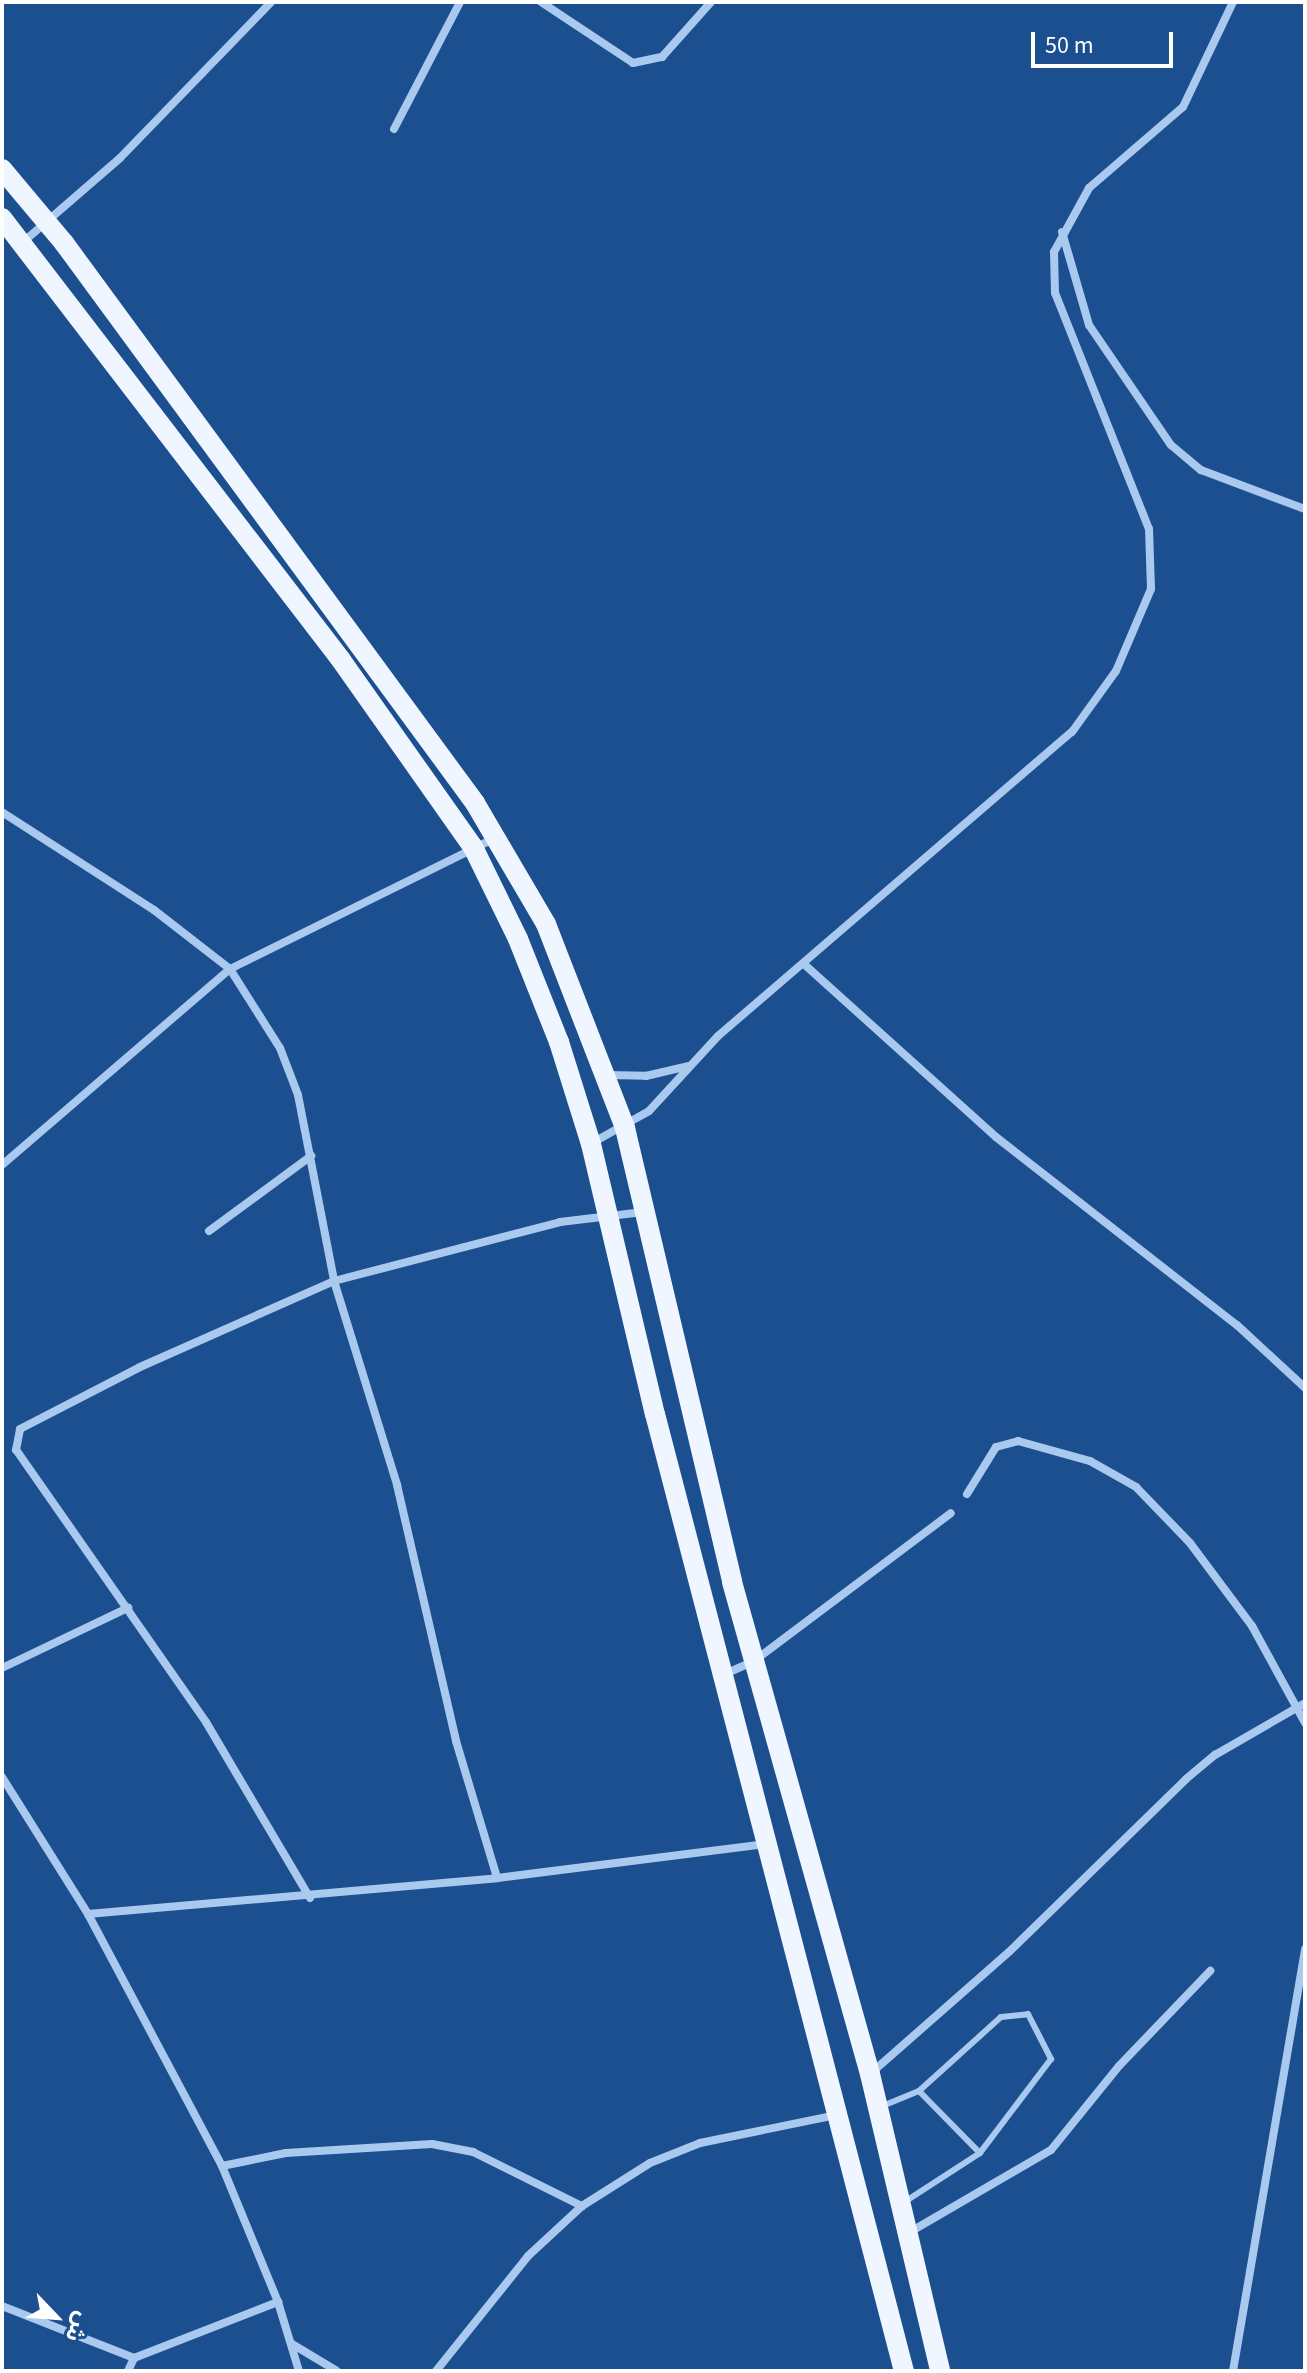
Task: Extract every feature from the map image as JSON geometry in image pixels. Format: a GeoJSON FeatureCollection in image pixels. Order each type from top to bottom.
{"type":"FeatureCollection","features":[{"type":"Feature","properties":{"kind":"main road"},"geometry":{"type":"LineString","coordinates":[[2,169],[280,535],[495,838],[546,924],[625,1128],[686,1398],[754,1661],[870,2074],[940,2371]]}},
{"type":"Feature","properties":{"kind":"main road"},"geometry":{"type":"LineString","coordinates":[[2,218],[285,583],[473,847],[559,1042],[610,1217],[655,1414],[770,1843],[904,2371]]}},
{"type":"Feature","properties":{"kind":"street"},"geometry":{"type":"LineString","coordinates":[[22,244],[120,158],[271,2]]}},
{"type":"Feature","properties":{"kind":"street"},"geometry":{"type":"LineString","coordinates":[[394,129],[460,2]]}},
{"type":"Feature","properties":{"kind":"street"},"geometry":{"type":"LineString","coordinates":[[541,2],[622,59],[640,63],[672,48],[711,2]]}},
{"type":"Feature","properties":{"kind":"street"},"geometry":{"type":"LineString","coordinates":[[591,1144],[625,1128],[649,1111],[718,1036],[805,965],[1087,716],[1142,615],[1152,574],[1149,529],[1055,293],[1054,252],[1062,232],[1089,188],[1183,107],[1233,2]]}},
{"type":"Feature","properties":{"kind":"street"},"geometry":{"type":"LineString","coordinates":[[1062,232],[1089,325],[1171,445],[1201,470],[1305,509]]}},
{"type":"Feature","properties":{"kind":"street"},"geometry":{"type":"LineString","coordinates":[[2,812],[154,910],[230,969],[280,1048],[298,1095],[334,1281],[401,1498],[456,1741],[497,1878]]}},
{"type":"Feature","properties":{"kind":"street"},"geometry":{"type":"LineString","coordinates":[[2,1165],[230,969],[495,838]]}},
{"type":"Feature","properties":{"kind":"street"},"geometry":{"type":"LineString","coordinates":[[805,965],[1007,1146],[1237,1325],[1305,1388]]}},
{"type":"Feature","properties":{"kind":"street"},"geometry":{"type":"LineString","coordinates":[[605,1075],[646,1076],[689,1066]]}},
{"type":"Feature","properties":{"kind":"street"},"geometry":{"type":"LineString","coordinates":[[209,1231],[311,1156]]}},
{"type":"Feature","properties":{"kind":"street"},"geometry":{"type":"LineString","coordinates":[[310,1898],[214,1735],[16,1450],[20,1429],[140,1367],[334,1281],[560,1222],[645,1212]]}},
{"type":"Feature","properties":{"kind":"street"},"geometry":{"type":"LineString","coordinates":[[967,1494],[986,1458],[1006,1442],[1051,1446],[1123,1479],[1190,1543],[1252,1626],[1302,1704],[1305,1723]]}},
{"type":"Feature","properties":{"kind":"street"},"geometry":{"type":"LineString","coordinates":[[724,1674],[754,1661],[951,1513]]}},
{"type":"Feature","properties":{"kind":"street"},"geometry":{"type":"LineString","coordinates":[[2,1668],[128,1608]]}},
{"type":"Feature","properties":{"kind":"street"},"geometry":{"type":"LineString","coordinates":[[870,2074],[1010,1951],[1186,1779],[1215,1755],[1302,1704]]}},
{"type":"Feature","properties":{"kind":"street"},"geometry":{"type":"LineString","coordinates":[[2,1777],[88,1914],[222,2166],[278,2302],[299,2371]]}},
{"type":"Feature","properties":{"kind":"street"},"geometry":{"type":"LineString","coordinates":[[88,1914],[310,1898],[770,1843]]}},
{"type":"Feature","properties":{"kind":"street"},"geometry":{"type":"LineString","coordinates":[[1233,2371],[1305,1949]]}},
{"type":"Feature","properties":{"kind":"street"},"geometry":{"type":"LineString","coordinates":[[909,2233],[1051,2150],[1119,2066],[1210,1971]]}},
{"type":"Feature","properties":{"kind":"street"},"geometry":{"type":"LineString","coordinates":[[436,2371],[520,2265],[582,2206],[650,2163],[700,2143],[839,2115]]}},
{"type":"Feature","properties":{"kind":"street"},"geometry":{"type":"LineString","coordinates":[[222,2166],[286,2153],[432,2144],[473,2152],[582,2206]]}},
{"type":"Feature","properties":{"kind":"street"},"geometry":{"type":"LineString","coordinates":[[2,2306],[134,2358],[278,2302]]}},
{"type":"Feature","properties":{"kind":"street"},"geometry":{"type":"LineString","coordinates":[[292,2344],[337,2371]]}},
{"type":"Feature","properties":{"kind":"street"},"geometry":{"type":"LineString","coordinates":[[128,2371],[134,2358]]}},
{"type":"Feature","properties":{"kind":"lane"},"geometry":{"type":"LineString","coordinates":[[877,2108],[919,2091],[1001,2017],[1028,2014],[1051,2059],[980,2153],[900,2205]]}},
{"type":"Feature","properties":{"kind":"lane"},"geometry":{"type":"LineString","coordinates":[[919,2091],[980,2153]]}}]}
